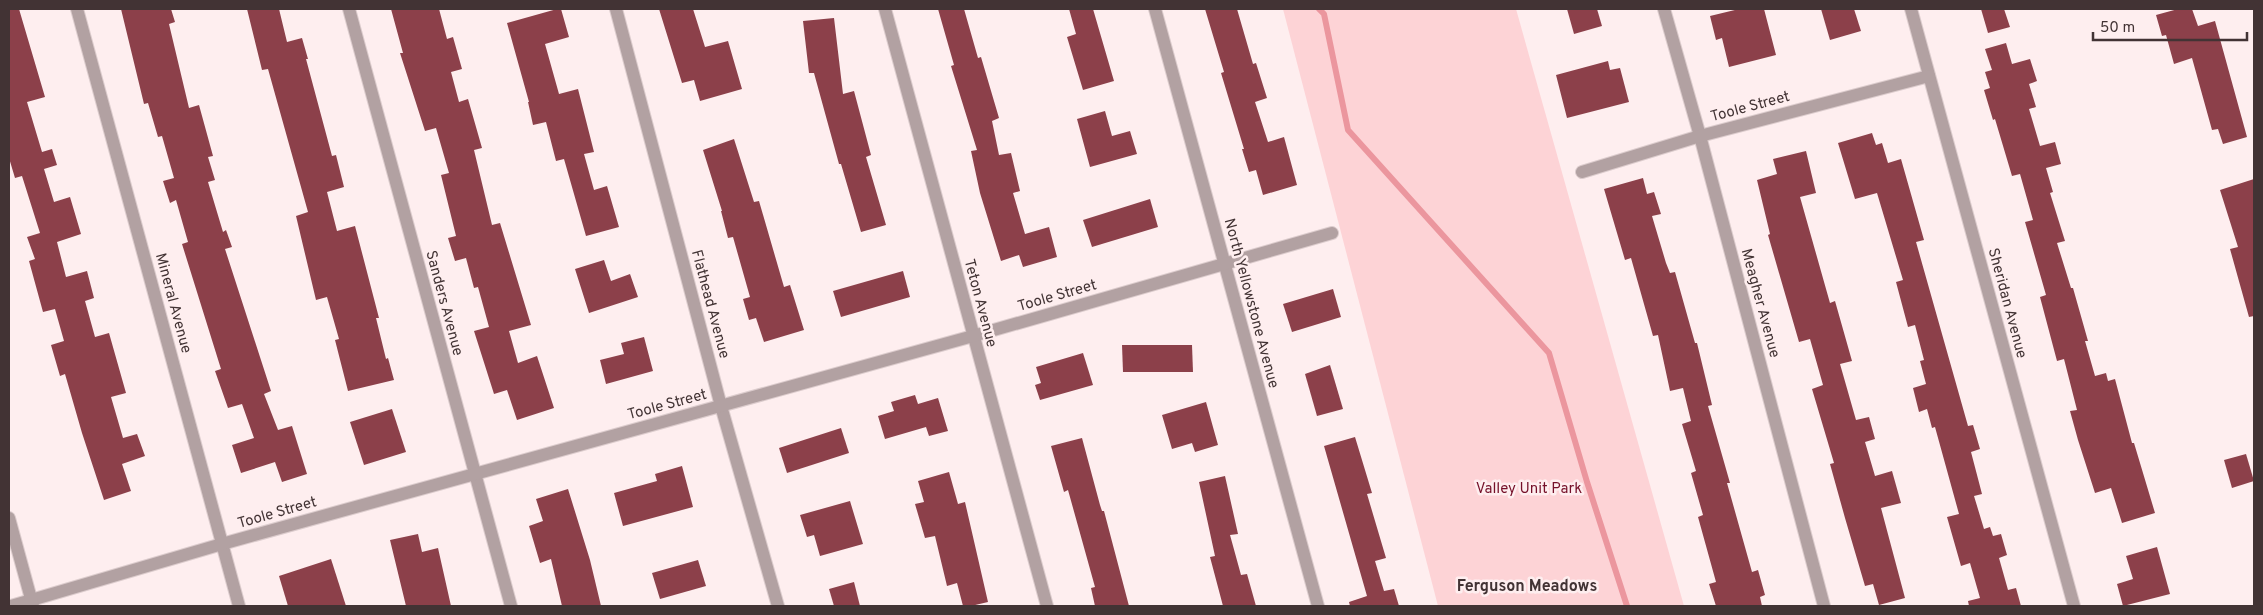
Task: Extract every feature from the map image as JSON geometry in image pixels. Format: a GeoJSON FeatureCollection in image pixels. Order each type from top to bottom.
{"type":"FeatureCollection","features":[{"type":"Feature","properties":{"kind":"street","name":"Mineral Avenue"},"geometry":{"type":"LineString","coordinates":[[77,9],[239,606]]}},
{"type":"Feature","properties":{"kind":"street","name":"Sanders Avenue"},"geometry":{"type":"LineString","coordinates":[[349,9],[511,606]]}},
{"type":"Feature","properties":{"kind":"street","name":"Flathead Avenue"},"geometry":{"type":"LineString","coordinates":[[616,9],[721,406],[778,606]]}},
{"type":"Feature","properties":{"kind":"street","name":"Teton Avenue"},"geometry":{"type":"LineString","coordinates":[[885,9],[1048,606]]}},
{"type":"Feature","properties":{"kind":"street","name":"North Yellowstone Avenue"},"geometry":{"type":"LineString","coordinates":[[1155,9],[1318,606]]}},
{"type":"Feature","properties":{"kind":"street","name":"Meagher Avenue"},"geometry":{"type":"LineString","coordinates":[[1664,9],[1700,136],[1824,606]]}},
{"type":"Feature","properties":{"kind":"street","name":"Sheridan Avenue"},"geometry":{"type":"LineString","coordinates":[[1910,9],[2074,606]]}},
{"type":"Feature","properties":{"kind":"street","name":"Toole Street"},"geometry":{"type":"LineString","coordinates":[[1582,172],[1700,136],[1928,76]]}},
{"type":"Feature","properties":{"kind":"street","name":"Toole Street"},"geometry":{"type":"LineString","coordinates":[[11,606],[33,603],[222,544],[973,336],[1332,233]]}},
{"type":"Feature","properties":{"kind":"street"},"geometry":{"type":"LineString","coordinates":[[9,518],[33,603]]}},
{"type":"Feature","properties":{"kind":"green space","name":"Valley Unit Park"},"geometry":{"type":"Polygon","coordinates":[[[1283,9],[1516,9],[1684,606],[1438,606],[1283,9]]]}},
{"type":"Feature","properties":{"kind":"building"},"geometry":{"type":"Polygon","coordinates":[[[9,9],[19,9],[45,97],[27,102],[42,152],[52,149],[57,165],[44,169],[54,202],[70,197],[81,234],[57,242],[66,277],[87,271],[94,298],[85,301],[95,337],[109,333],[126,393],[111,397],[123,438],[137,434],[145,456],[122,464],[131,491],[104,500],[65,374],[60,376],[51,345],[64,341],[55,309],[43,312],[29,261],[35,259],[27,237],[40,233],[22,176],[15,178],[9,158],[9,9]]]}},
{"type":"Feature","properties":{"kind":"building"},"geometry":{"type":"Polygon","coordinates":[[[121,9],[171,9],[175,22],[169,24],[189,108],[199,105],[213,156],[208,157],[215,180],[208,182],[223,232],[226,230],[232,247],[225,249],[271,391],[264,394],[278,430],[292,426],[307,474],[282,482],[275,462],[241,473],[232,445],[254,438],[242,404],[228,408],[215,371],[221,369],[182,244],[188,242],[176,200],[170,203],[163,181],[174,178],[162,136],[158,137],[148,103],[144,104],[121,9]]]}},
{"type":"Feature","properties":{"kind":"building"},"geometry":{"type":"Polygon","coordinates":[[[247,9],[279,9],[287,42],[302,38],[332,156],[336,155],[344,187],[327,192],[337,231],[355,226],[379,318],[376,318],[386,359],[388,358],[394,380],[348,391],[335,340],[339,339],[327,297],[316,300],[296,216],[308,212],[268,69],[262,70],[247,9]]]}},
{"type":"Feature","properties":{"kind":"building"},"geometry":{"type":"Polygon","coordinates":[[[391,9],[439,9],[447,39],[453,37],[462,69],[451,72],[459,102],[468,99],[482,148],[474,150],[492,225],[500,223],[531,325],[509,331],[518,363],[537,356],[554,408],[517,420],[507,390],[494,394],[474,331],[489,327],[478,287],[474,288],[466,258],[455,261],[448,238],[456,236],[441,175],[449,173],[436,128],[425,131],[400,53],[403,53],[391,9]]]}},
{"type":"Feature","properties":{"kind":"building"},"geometry":{"type":"Polygon","coordinates":[[[561,9],[569,37],[545,44],[559,94],[578,89],[594,152],[584,154],[594,190],[607,186],[619,227],[586,236],[564,159],[556,161],[546,122],[533,125],[529,102],[507,23],[561,9]]]}},
{"type":"Feature","properties":{"kind":"building"},"geometry":{"type":"Polygon","coordinates":[[[659,9],[693,9],[705,47],[728,41],[742,89],[700,101],[694,80],[682,83],[659,9]]]}},
{"type":"Feature","properties":{"kind":"building"},"geometry":{"type":"Polygon","coordinates":[[[938,9],[964,9],[978,58],[981,57],[999,118],[992,121],[999,155],[1011,153],[1020,191],[1013,193],[1025,234],[1049,227],[1057,257],[1023,267],[1019,255],[1001,261],[980,193],[971,151],[977,150],[951,66],[954,65],[938,9]]]}},
{"type":"Feature","properties":{"kind":"building"},"geometry":{"type":"Polygon","coordinates":[[[1069,9],[1093,9],[1114,81],[1083,90],[1067,37],[1076,34],[1069,9]]]}},
{"type":"Feature","properties":{"kind":"building"},"geometry":{"type":"Polygon","coordinates":[[[1205,9],[1237,9],[1253,64],[1256,63],[1267,98],[1255,102],[1268,142],[1284,137],[1297,185],[1263,195],[1256,170],[1249,172],[1221,73],[1224,72],[1205,9]]]}},
{"type":"Feature","properties":{"kind":"building"},"geometry":{"type":"Polygon","coordinates":[[[1567,9],[1597,9],[1602,26],[1574,34],[1567,9]]]}},
{"type":"Feature","properties":{"kind":"building"},"geometry":{"type":"Polygon","coordinates":[[[1739,9],[1764,9],[1776,55],[1729,67],[1722,38],[1716,40],[1710,16],[1739,9]]]}},
{"type":"Feature","properties":{"kind":"building"},"geometry":{"type":"Polygon","coordinates":[[[1821,9],[1854,9],[1861,31],[1830,40],[1821,9]]]}},
{"type":"Feature","properties":{"kind":"building"},"geometry":{"type":"Polygon","coordinates":[[[1981,9],[2004,9],[2010,27],[1988,33],[1981,9]]]}},
{"type":"Feature","properties":{"kind":"building"},"geometry":{"type":"Polygon","coordinates":[[[2178,9],[2192,9],[2198,26],[2215,21],[2247,137],[2223,144],[2218,129],[2212,130],[2192,58],[2174,64],[2166,35],[2162,36],[2156,15],[2178,9]]]}},
{"type":"Feature","properties":{"kind":"building"},"geometry":{"type":"Polygon","coordinates":[[[834,18],[843,94],[854,91],[871,155],[866,157],[886,225],[861,232],[841,164],[839,164],[814,73],[809,73],[803,21],[834,18]]]}},
{"type":"Feature","properties":{"kind":"building"},"geometry":{"type":"Polygon","coordinates":[[[2006,43],[2012,64],[2030,59],[2037,81],[2029,84],[2036,107],[2029,109],[2040,146],[2055,142],[2061,164],[2046,168],[2053,192],[2050,193],[2065,241],[2057,243],[2071,288],[2073,288],[2088,341],[2085,341],[2095,376],[2106,373],[2108,381],[2115,379],[2132,443],[2134,443],[2155,513],[2122,523],[2111,488],[2095,493],[2078,440],[2070,411],[2077,410],[2064,359],[2057,361],[2040,297],[2046,295],[2025,222],[2033,220],[2020,174],[2012,176],[1984,90],[1990,88],[1985,72],[1992,70],[1985,49],[2006,43]]]}},
{"type":"Feature","properties":{"kind":"building"},"geometry":{"type":"Polygon","coordinates":[[[1608,61],[1610,70],[1620,68],[1629,102],[1567,118],[1556,75],[1608,61]]]}},
{"type":"Feature","properties":{"kind":"building"},"geometry":{"type":"Polygon","coordinates":[[[1105,111],[1112,136],[1130,131],[1137,154],[1090,167],[1077,119],[1105,111]]]}},
{"type":"Feature","properties":{"kind":"building"},"geometry":{"type":"Polygon","coordinates":[[[1872,133],[1876,145],[1882,143],[1888,163],[1901,159],[1924,240],[1916,242],[1968,426],[1973,425],[1980,449],[1971,452],[1982,494],[1974,496],[1984,529],[1990,527],[1993,536],[2001,534],[2007,555],[1999,558],[2008,590],[2016,588],[2021,606],[1969,606],[1968,601],[1980,598],[1970,563],[1961,566],[1947,517],[1959,514],[1935,427],[1932,428],[1927,409],[1919,412],[1913,388],[1926,384],[1920,361],[1924,360],[1915,325],[1908,327],[1896,282],[1903,280],[1877,193],[1855,199],[1838,143],[1872,133]]]}},
{"type":"Feature","properties":{"kind":"building"},"geometry":{"type":"Polygon","coordinates":[[[734,139],[754,202],[759,201],[784,287],[790,285],[804,330],[764,342],[756,318],[749,320],[743,299],[750,297],[733,237],[728,238],[722,211],[703,150],[734,139]]]}},
{"type":"Feature","properties":{"kind":"building"},"geometry":{"type":"Polygon","coordinates":[[[1806,151],[1816,193],[1800,197],[1830,303],[1835,301],[1852,361],[1840,364],[1856,420],[1869,417],[1875,439],[1865,442],[1875,476],[1892,471],[1901,503],[1881,508],[1905,598],[1879,605],[1873,584],[1865,586],[1845,518],[1830,464],[1834,463],[1812,389],[1823,385],[1810,339],[1799,342],[1768,235],[1770,234],[1757,180],[1777,174],[1773,159],[1806,151]]]}},
{"type":"Feature","properties":{"kind":"building"},"geometry":{"type":"Polygon","coordinates":[[[1643,178],[1647,194],[1654,192],[1661,214],[1652,216],[1670,273],[1675,272],[1695,343],[1697,343],[1712,405],[1708,406],[1730,483],[1727,483],[1752,572],[1758,570],[1765,595],[1760,597],[1762,606],[1716,606],[1709,584],[1716,582],[1698,517],[1703,515],[1691,473],[1696,471],[1682,424],[1691,421],[1683,388],[1670,391],[1658,335],[1653,336],[1631,258],[1625,260],[1604,189],[1643,178]]]}},
{"type":"Feature","properties":{"kind":"building"},"geometry":{"type":"Polygon","coordinates":[[[2254,179],[2254,316],[2249,317],[2230,249],[2238,247],[2220,190],[2254,179]]]}},
{"type":"Feature","properties":{"kind":"building"},"geometry":{"type":"Polygon","coordinates":[[[1150,199],[1158,227],[1092,247],[1083,220],[1150,199]]]}},
{"type":"Feature","properties":{"kind":"building"},"geometry":{"type":"Polygon","coordinates":[[[604,260],[611,281],[630,274],[638,297],[589,313],[575,269],[604,260]]]}},
{"type":"Feature","properties":{"kind":"building"},"geometry":{"type":"Polygon","coordinates":[[[903,271],[910,297],[841,317],[833,291],[903,271]]]}},
{"type":"Feature","properties":{"kind":"building"},"geometry":{"type":"Polygon","coordinates":[[[1333,289],[1341,317],[1292,332],[1283,304],[1333,289]]]}},
{"type":"Feature","properties":{"kind":"building"},"geometry":{"type":"Polygon","coordinates":[[[644,337],[653,371],[606,384],[600,360],[624,354],[621,343],[644,337]]]}},
{"type":"Feature","properties":{"kind":"building"},"geometry":{"type":"Polygon","coordinates":[[[1122,345],[1192,345],[1193,372],[1123,372],[1122,345]]]}},
{"type":"Feature","properties":{"kind":"building"},"geometry":{"type":"Polygon","coordinates":[[[1083,353],[1093,385],[1040,400],[1035,385],[1041,383],[1036,367],[1083,353]]]}},
{"type":"Feature","properties":{"kind":"building"},"geometry":{"type":"Polygon","coordinates":[[[1330,365],[1343,409],[1317,416],[1305,374],[1330,365]]]}},
{"type":"Feature","properties":{"kind":"building"},"geometry":{"type":"Polygon","coordinates":[[[915,395],[918,404],[938,398],[948,431],[929,436],[926,427],[885,439],[878,416],[894,411],[891,402],[915,395]]]}},
{"type":"Feature","properties":{"kind":"building"},"geometry":{"type":"Polygon","coordinates":[[[1206,402],[1218,445],[1195,452],[1192,443],[1172,449],[1162,415],[1206,402]]]}},
{"type":"Feature","properties":{"kind":"building"},"geometry":{"type":"Polygon","coordinates":[[[392,409],[406,452],[364,465],[350,422],[392,409]]]}},
{"type":"Feature","properties":{"kind":"building"},"geometry":{"type":"Polygon","coordinates":[[[841,428],[849,453],[787,473],[779,448],[841,428]]]}},
{"type":"Feature","properties":{"kind":"building"},"geometry":{"type":"Polygon","coordinates":[[[1355,437],[1372,493],[1367,494],[1386,558],[1375,561],[1384,591],[1394,589],[1399,606],[1350,606],[1349,602],[1367,596],[1324,446],[1355,437]]]}},
{"type":"Feature","properties":{"kind":"building"},"geometry":{"type":"Polygon","coordinates":[[[1082,438],[1100,505],[1102,511],[1104,511],[1129,606],[1095,606],[1091,588],[1095,587],[1068,490],[1064,492],[1051,446],[1082,438]]]}},
{"type":"Feature","properties":{"kind":"building"},"geometry":{"type":"Polygon","coordinates":[[[2246,454],[2254,481],[2232,488],[2224,460],[2246,454]]]}},
{"type":"Feature","properties":{"kind":"building"},"geometry":{"type":"Polygon","coordinates":[[[682,466],[693,507],[623,526],[614,493],[657,481],[655,474],[682,466]]]}},
{"type":"Feature","properties":{"kind":"building"},"geometry":{"type":"Polygon","coordinates":[[[949,472],[958,504],[965,502],[988,602],[971,606],[963,606],[957,583],[947,586],[935,536],[925,538],[915,504],[924,502],[918,481],[949,472]]]}},
{"type":"Feature","properties":{"kind":"building"},"geometry":{"type":"Polygon","coordinates":[[[1225,476],[1238,534],[1230,535],[1241,575],[1247,574],[1256,606],[1223,606],[1210,557],[1215,556],[1199,482],[1225,476]]]}},
{"type":"Feature","properties":{"kind":"building"},"geometry":{"type":"Polygon","coordinates":[[[568,489],[590,560],[601,606],[562,606],[551,559],[540,563],[529,526],[543,521],[536,499],[568,489]]]}},
{"type":"Feature","properties":{"kind":"building"},"geometry":{"type":"Polygon","coordinates":[[[850,501],[863,544],[820,556],[814,535],[807,537],[800,515],[850,501]]]}},
{"type":"Feature","properties":{"kind":"building"},"geometry":{"type":"Polygon","coordinates":[[[418,534],[422,552],[438,548],[451,606],[406,606],[390,540],[418,534]]]}},
{"type":"Feature","properties":{"kind":"building"},"geometry":{"type":"Polygon","coordinates":[[[2157,547],[2170,594],[2123,606],[2117,584],[2133,579],[2126,556],[2157,547]]]}},
{"type":"Feature","properties":{"kind":"building"},"geometry":{"type":"Polygon","coordinates":[[[331,559],[346,606],[288,606],[279,576],[331,559]]]}},
{"type":"Feature","properties":{"kind":"building"},"geometry":{"type":"Polygon","coordinates":[[[698,560],[706,586],[660,599],[652,573],[698,560]]]}},
{"type":"Feature","properties":{"kind":"building"},"geometry":{"type":"Polygon","coordinates":[[[854,582],[860,606],[834,606],[829,589],[854,582]]]}},
{"type":"Feature","properties":{"kind":"waterway"},"geometry":{"type":"LineString","coordinates":[[1319,9],[1324,14],[1348,130],[1549,353],[1587,482],[1627,606]]}},
{"type":"Feature","properties":{"kind":"district","name":"Ferguson Meadows"},"geometry":{"type":"Point","coordinates":[1527,585]}}]}
